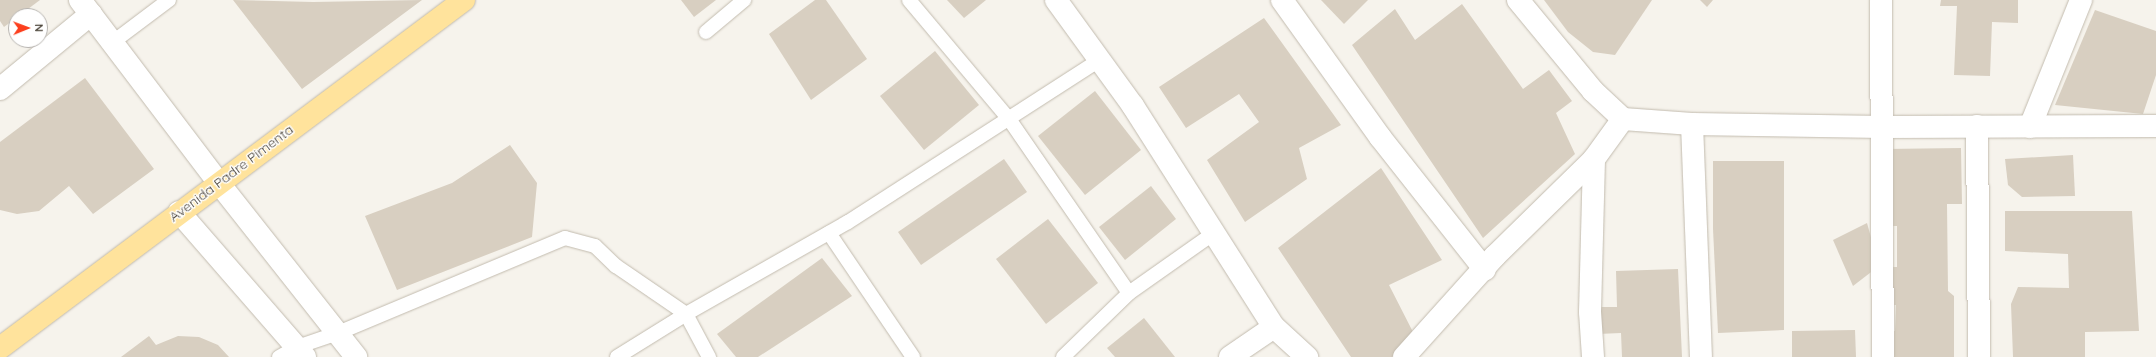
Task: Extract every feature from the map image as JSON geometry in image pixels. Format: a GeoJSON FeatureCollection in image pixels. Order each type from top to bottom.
{"type":"FeatureCollection","features":[{"type":"Feature","properties":{"kind":"main road","name":"Avenida Padre Pimenta"},"geometry":{"type":"LineString","coordinates":[[0,348],[218,182],[464,0]]}},
{"type":"Feature","properties":{"kind":"street"},"geometry":{"type":"LineString","coordinates":[[1056,0],[1098,61],[1133,106],[1274,327],[1307,357]]}},
{"type":"Feature","properties":{"kind":"street"},"geometry":{"type":"LineString","coordinates":[[1282,0],[1380,137],[1485,270]]}},
{"type":"Feature","properties":{"kind":"street"},"geometry":{"type":"LineString","coordinates":[[1518,0],[1593,91],[1623,119],[1692,124],[1883,127],[2156,126]]}},
{"type":"Feature","properties":{"kind":"street"},"geometry":{"type":"LineString","coordinates":[[1881,0],[1883,127],[1883,357]]}},
{"type":"Feature","properties":{"kind":"street"},"geometry":{"type":"LineString","coordinates":[[2030,127],[2081,0]]}},
{"type":"Feature","properties":{"kind":"street"},"geometry":{"type":"LineString","coordinates":[[0,89],[85,7],[218,182],[356,357]]}},
{"type":"Feature","properties":{"kind":"street"},"geometry":{"type":"LineString","coordinates":[[1413,353],[1496,256],[1594,159],[1623,119]]}},
{"type":"Feature","properties":{"kind":"street"},"geometry":{"type":"LineString","coordinates":[[1692,124],[1701,357]]}},
{"type":"Feature","properties":{"kind":"street"},"geometry":{"type":"LineString","coordinates":[[1977,126],[1979,357]]}},
{"type":"Feature","properties":{"kind":"street"},"geometry":{"type":"LineString","coordinates":[[1593,357],[1590,312],[1594,159]]}},
{"type":"Feature","properties":{"kind":"street"},"geometry":{"type":"LineString","coordinates":[[179,212],[294,354]]}},
{"type":"Feature","properties":{"kind":"street"},"geometry":{"type":"LineString","coordinates":[[1230,357],[1274,327]]}},
{"type":"Feature","properties":{"kind":"lane"},"geometry":{"type":"LineString","coordinates":[[113,42],[169,0]]}},
{"type":"Feature","properties":{"kind":"lane"},"geometry":{"type":"LineString","coordinates":[[706,32],[744,0]]}},
{"type":"Feature","properties":{"kind":"lane"},"geometry":{"type":"LineString","coordinates":[[909,0],[1009,119],[1129,294]]}},
{"type":"Feature","properties":{"kind":"lane"},"geometry":{"type":"LineString","coordinates":[[617,357],[686,314],[829,233],[1098,61]]}},
{"type":"Feature","properties":{"kind":"lane"},"geometry":{"type":"LineString","coordinates":[[829,233],[913,357]]}},
{"type":"Feature","properties":{"kind":"lane"},"geometry":{"type":"LineString","coordinates":[[1063,357],[1129,294],[1214,234]]}},
{"type":"Feature","properties":{"kind":"lane"},"geometry":{"type":"LineString","coordinates":[[294,354],[338,333],[565,238],[595,246],[616,266],[686,314],[709,357]]}},
{"type":"Feature","properties":{"kind":"building"},"geometry":{"type":"Polygon","coordinates":[[[0,0],[40,0],[29,8],[8,8],[8,24],[4,27],[0,21],[0,0]]]}},
{"type":"Feature","properties":{"kind":"building"},"geometry":{"type":"Polygon","coordinates":[[[233,0],[313,2],[422,0],[302,89],[233,0]]]}},
{"type":"Feature","properties":{"kind":"building"},"geometry":{"type":"Polygon","coordinates":[[[681,0],[716,0],[694,17],[681,0]]]}},
{"type":"Feature","properties":{"kind":"building"},"geometry":{"type":"Polygon","coordinates":[[[815,0],[826,0],[867,59],[811,100],[769,34],[815,0]]]}},
{"type":"Feature","properties":{"kind":"building"},"geometry":{"type":"Polygon","coordinates":[[[947,0],[986,0],[964,18],[947,0]]]}},
{"type":"Feature","properties":{"kind":"building"},"geometry":{"type":"Polygon","coordinates":[[[1321,0],[1368,0],[1344,24],[1321,0]]]}},
{"type":"Feature","properties":{"kind":"building"},"geometry":{"type":"Polygon","coordinates":[[[1544,0],[1652,0],[1615,55],[1593,52],[1568,32],[1544,0]]]}},
{"type":"Feature","properties":{"kind":"building"},"geometry":{"type":"Polygon","coordinates":[[[1700,0],[1713,0],[1707,7],[1700,0]]]}},
{"type":"Feature","properties":{"kind":"building"},"geometry":{"type":"Polygon","coordinates":[[[1941,0],[2018,0],[2018,23],[1992,22],[1990,76],[1954,75],[1957,6],[1940,6],[1941,0]]]}},
{"type":"Feature","properties":{"kind":"building"},"geometry":{"type":"Polygon","coordinates":[[[1462,4],[1523,89],[1549,70],[1572,101],[1556,113],[1575,154],[1483,238],[1352,45],[1395,9],[1415,40],[1462,4]]]}},
{"type":"Feature","properties":{"kind":"building"},"geometry":{"type":"Polygon","coordinates":[[[2095,10],[2156,31],[2156,75],[2143,114],[2055,105],[2095,10]]]}},
{"type":"Feature","properties":{"kind":"building"},"geometry":{"type":"Polygon","coordinates":[[[1264,18],[1341,125],[1299,148],[1307,179],[1245,222],[1207,160],[1259,122],[1239,94],[1186,128],[1159,87],[1264,18]]]}},
{"type":"Feature","properties":{"kind":"building"},"geometry":{"type":"Polygon","coordinates":[[[935,51],[979,105],[924,150],[880,96],[935,51]]]}},
{"type":"Feature","properties":{"kind":"building"},"geometry":{"type":"Polygon","coordinates":[[[85,78],[154,169],[93,214],[69,186],[39,211],[17,214],[0,210],[0,142],[85,78]]]}},
{"type":"Feature","properties":{"kind":"building"},"geometry":{"type":"Polygon","coordinates":[[[1095,91],[1141,150],[1085,195],[1038,136],[1095,91]]]}},
{"type":"Feature","properties":{"kind":"building"},"geometry":{"type":"Polygon","coordinates":[[[510,145],[537,183],[532,237],[397,290],[365,216],[452,183],[510,145]]]}},
{"type":"Feature","properties":{"kind":"building"},"geometry":{"type":"Polygon","coordinates":[[[1961,148],[1962,204],[1947,204],[1948,291],[1954,296],[1954,357],[1887,357],[1886,331],[1895,331],[1896,305],[1887,305],[1887,267],[1897,267],[1897,226],[1886,226],[1885,149],[1961,148]]]}},
{"type":"Feature","properties":{"kind":"building"},"geometry":{"type":"Polygon","coordinates":[[[2073,155],[2075,196],[2022,197],[2008,185],[2005,159],[2073,155]]]}},
{"type":"Feature","properties":{"kind":"building"},"geometry":{"type":"Polygon","coordinates":[[[1004,159],[1027,192],[921,265],[898,232],[1004,159]]]}},
{"type":"Feature","properties":{"kind":"building"},"geometry":{"type":"Polygon","coordinates":[[[1713,161],[1784,161],[1784,330],[1718,333],[1713,229],[1713,161]]]}},
{"type":"Feature","properties":{"kind":"building"},"geometry":{"type":"Polygon","coordinates":[[[1381,168],[1442,260],[1389,285],[1414,334],[1392,357],[1351,357],[1278,248],[1381,168]]]}},
{"type":"Feature","properties":{"kind":"building"},"geometry":{"type":"Polygon","coordinates":[[[1151,186],[1176,219],[1125,260],[1099,227],[1151,186]]]}},
{"type":"Feature","properties":{"kind":"building"},"geometry":{"type":"Polygon","coordinates":[[[2005,211],[2132,211],[2139,331],[2085,332],[2085,357],[2013,357],[2011,304],[2018,287],[2069,288],[2068,254],[2005,251],[2005,211]]]}},
{"type":"Feature","properties":{"kind":"building"},"geometry":{"type":"Polygon","coordinates":[[[1048,219],[1098,283],[1046,324],[996,259],[1048,219]]]}},
{"type":"Feature","properties":{"kind":"building"},"geometry":{"type":"Polygon","coordinates":[[[1867,223],[1879,266],[1853,286],[1833,240],[1867,223]]]}},
{"type":"Feature","properties":{"kind":"building"},"geometry":{"type":"Polygon","coordinates":[[[822,258],[852,296],[758,357],[736,357],[717,334],[822,258]]]}},
{"type":"Feature","properties":{"kind":"building"},"geometry":{"type":"Polygon","coordinates":[[[1678,269],[1682,357],[1622,357],[1621,333],[1598,334],[1596,307],[1617,307],[1616,271],[1678,269]]]}},
{"type":"Feature","properties":{"kind":"building"},"geometry":{"type":"Polygon","coordinates":[[[1144,318],[1175,357],[1115,357],[1107,348],[1144,318]]]}},
{"type":"Feature","properties":{"kind":"building"},"geometry":{"type":"Polygon","coordinates":[[[1855,330],[1856,357],[1792,357],[1792,331],[1855,330]]]}},
{"type":"Feature","properties":{"kind":"building"},"geometry":{"type":"Polygon","coordinates":[[[149,336],[156,345],[178,336],[199,337],[218,345],[229,357],[121,357],[149,336]]]}}]}
